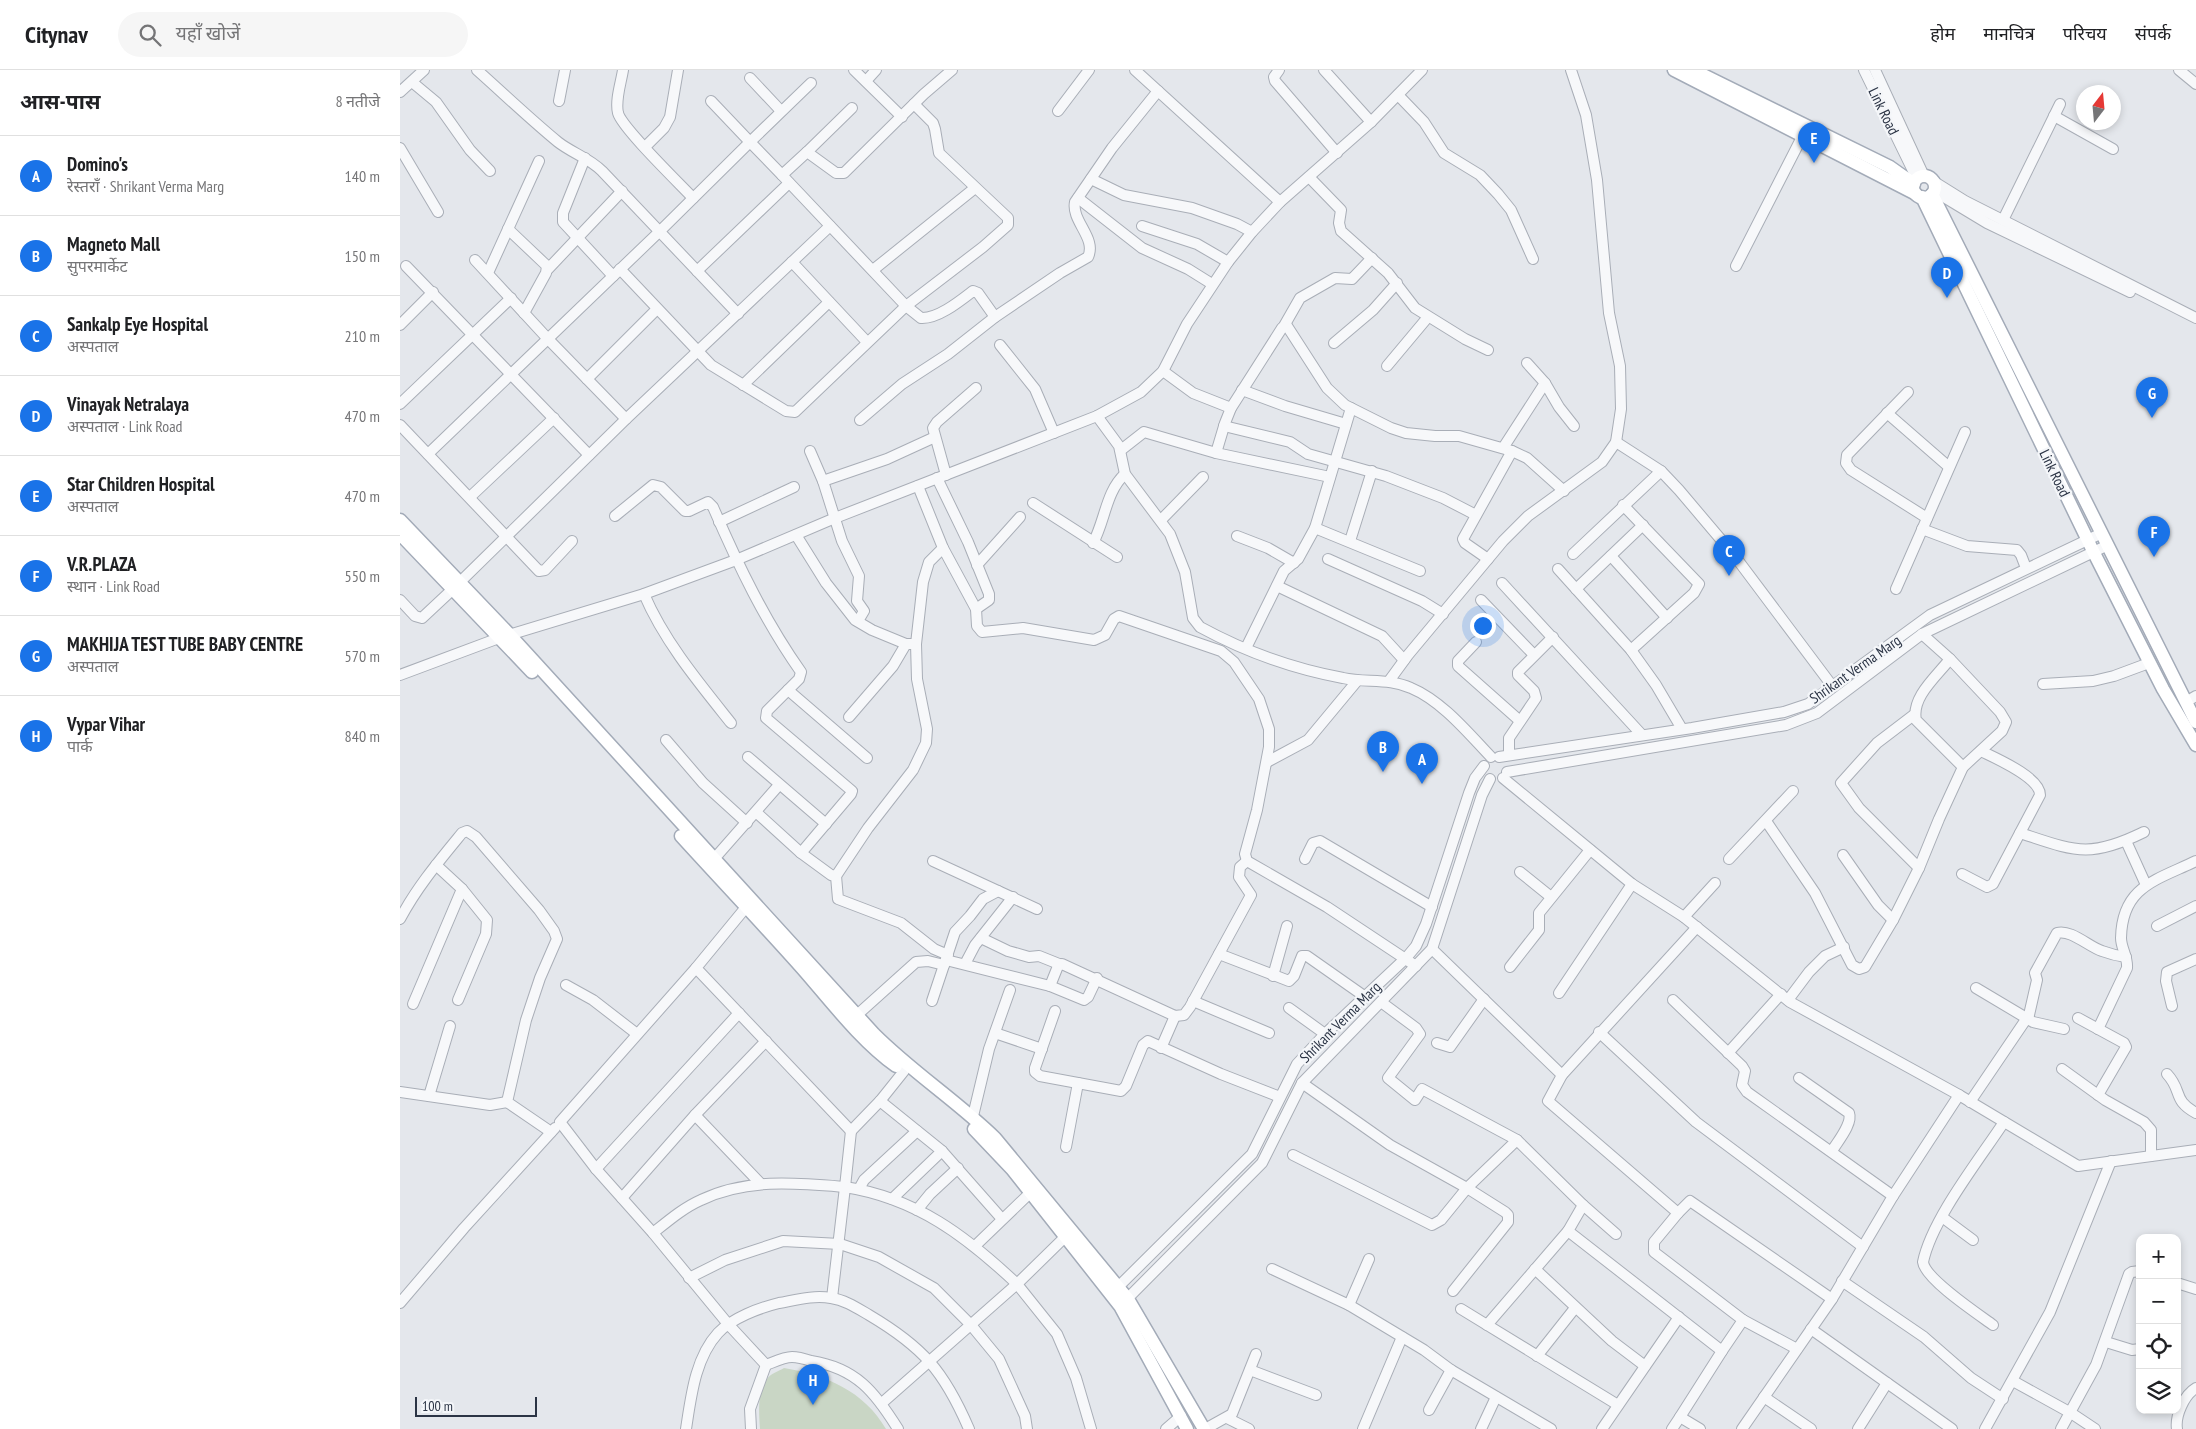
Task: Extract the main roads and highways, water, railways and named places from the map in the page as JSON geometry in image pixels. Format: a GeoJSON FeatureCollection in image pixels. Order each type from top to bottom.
{"type":"FeatureCollection","features":[{"type":"Feature","properties":{"kind":"main road"},"geometry":{"type":"LineString","coordinates":[[1674,70],[1803,135],[1902,188],[1924,187]]}},
{"type":"Feature","properties":{"kind":"main road"},"geometry":{"type":"LineString","coordinates":[[1693,70],[1890,167],[1924,187]]}},
{"type":"Feature","properties":{"kind":"main road","name":"Link Road"},"geometry":{"type":"LineString","coordinates":[[1924,187],[2108,545],[2191,699],[2196,722]]}},
{"type":"Feature","properties":{"kind":"main road","name":"Link Road"},"geometry":{"type":"LineString","coordinates":[[1924,187],[2090,545],[2149,663],[2196,745]]}},
{"type":"Feature","properties":{"kind":"main road"},"geometry":{"type":"LineString","coordinates":[[400,520],[456,585],[714,859],[857,1015],[892,1051],[973,1116],[1026,1174],[1124,1302],[1204,1429]]}},
{"type":"Feature","properties":{"kind":"main road"},"geometry":{"type":"LineString","coordinates":[[400,534],[456,585]]}},
{"type":"Feature","properties":{"kind":"main road"},"geometry":{"type":"LineString","coordinates":[[504,636],[850,1022],[882,1054],[968,1123],[1012,1169],[1065,1237],[1115,1291]]}},
{"type":"Feature","properties":{"kind":"main road"},"geometry":{"type":"LineString","coordinates":[[1124,1302],[1187,1429]]}},
{"type":"Feature","properties":{"kind":"place","name":"Star Children Hospital"},"geometry":{"type":"Point","coordinates":[1814,163]}},
{"type":"Feature","properties":{"kind":"place","name":"Vinayak Netralaya"},"geometry":{"type":"Point","coordinates":[1947,298]}},
{"type":"Feature","properties":{"kind":"place","name":"MAKHIJA TEST TUBE BABY CENTRE"},"geometry":{"type":"Point","coordinates":[2152,418]}},
{"type":"Feature","properties":{"kind":"place","name":"V.R.PLAZA"},"geometry":{"type":"Point","coordinates":[2154,557]}},
{"type":"Feature","properties":{"kind":"place","name":"Sankalp Eye Hospital"},"geometry":{"type":"Point","coordinates":[1729,576]}},
{"type":"Feature","properties":{"kind":"place","name":"Magneto Mall"},"geometry":{"type":"Point","coordinates":[1383,772]}},
{"type":"Feature","properties":{"kind":"place","name":"Domino's"},"geometry":{"type":"Point","coordinates":[1422,784]}},
{"type":"Feature","properties":{"kind":"place","name":"Vypar Vihar"},"geometry":{"type":"Point","coordinates":[813,1405]}}]}
